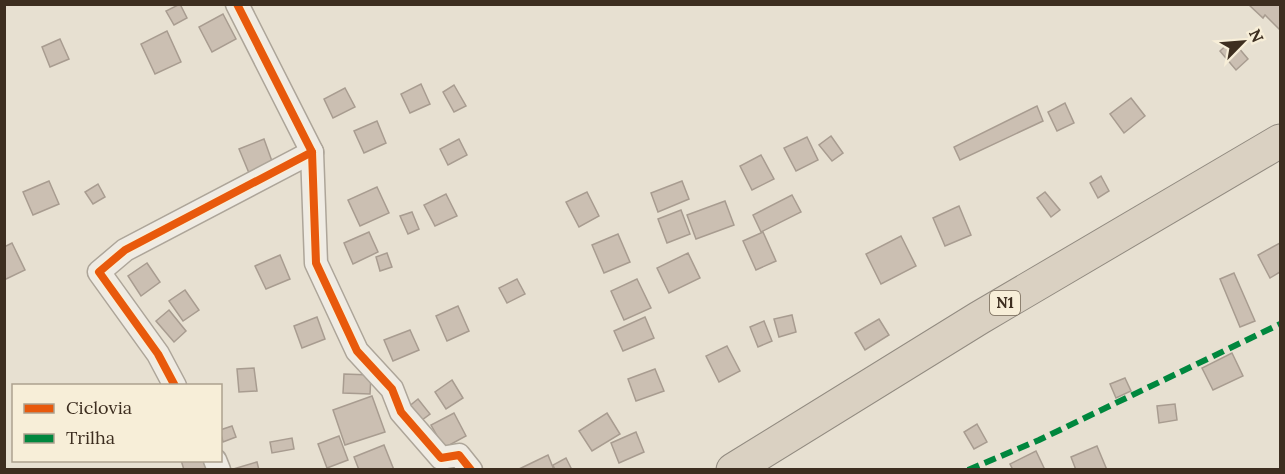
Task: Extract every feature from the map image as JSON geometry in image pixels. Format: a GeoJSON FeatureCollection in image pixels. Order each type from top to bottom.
{"type":"FeatureCollection","features":[{"type":"Feature","properties":{"kind":"highway","name":"N1"},"geometry":{"type":"LineString","coordinates":[[733,470],[979,318],[1281,141]]}},
{"type":"Feature","properties":{"kind":"street"},"geometry":{"type":"LineString","coordinates":[[237,4],[312,152],[316,263],[357,351],[392,388],[401,412],[441,458],[459,455],[471,470]]}},
{"type":"Feature","properties":{"kind":"street"},"geometry":{"type":"LineString","coordinates":[[174,384],[158,354],[99,272],[125,250],[312,152]]}},
{"type":"Feature","properties":{"kind":"building"},"geometry":{"type":"Polygon","coordinates":[[[180,4],[187,18],[174,25],[166,11],[180,4]]]}},
{"type":"Feature","properties":{"kind":"building"},"geometry":{"type":"Polygon","coordinates":[[[1248,4],[1280,4],[1280,30],[1265,15],[1263,18],[1248,4]]]}},
{"type":"Feature","properties":{"kind":"building"},"geometry":{"type":"Polygon","coordinates":[[[223,14],[236,39],[212,52],[199,27],[223,14]]]}},
{"type":"Feature","properties":{"kind":"building"},"geometry":{"type":"Polygon","coordinates":[[[167,31],[181,62],[155,74],[141,44],[167,31]]]}},
{"type":"Feature","properties":{"kind":"building"},"geometry":{"type":"Polygon","coordinates":[[[60,39],[69,59],[50,67],[42,47],[60,39]]]}},
{"type":"Feature","properties":{"kind":"building"},"geometry":{"type":"Polygon","coordinates":[[[1232,40],[1248,59],[1236,70],[1220,51],[1232,40]]]}},
{"type":"Feature","properties":{"kind":"building"},"geometry":{"type":"Polygon","coordinates":[[[421,84],[430,104],[410,113],[401,94],[421,84]]]}},
{"type":"Feature","properties":{"kind":"building"},"geometry":{"type":"Polygon","coordinates":[[[454,85],[466,106],[454,112],[443,92],[454,85]]]}},
{"type":"Feature","properties":{"kind":"building"},"geometry":{"type":"Polygon","coordinates":[[[345,88],[355,107],[333,118],[324,99],[345,88]]]}},
{"type":"Feature","properties":{"kind":"building"},"geometry":{"type":"Polygon","coordinates":[[[1131,98],[1145,116],[1124,133],[1110,114],[1131,98]]]}},
{"type":"Feature","properties":{"kind":"building"},"geometry":{"type":"Polygon","coordinates":[[[1065,103],[1074,123],[1057,131],[1048,112],[1065,103]]]}},
{"type":"Feature","properties":{"kind":"building"},"geometry":{"type":"Polygon","coordinates":[[[1037,106],[1043,121],[960,160],[954,147],[1037,106]]]}},
{"type":"Feature","properties":{"kind":"building"},"geometry":{"type":"Polygon","coordinates":[[[377,121],[386,143],[364,153],[354,131],[377,121]]]}},
{"type":"Feature","properties":{"kind":"building"},"geometry":{"type":"Polygon","coordinates":[[[831,136],[843,153],[832,161],[819,145],[831,136]]]}},
{"type":"Feature","properties":{"kind":"building"},"geometry":{"type":"Polygon","coordinates":[[[807,137],[818,160],[796,171],[784,148],[807,137]]]}},
{"type":"Feature","properties":{"kind":"building"},"geometry":{"type":"Polygon","coordinates":[[[264,139],[273,164],[249,173],[239,149],[264,139]]]}},
{"type":"Feature","properties":{"kind":"building"},"geometry":{"type":"Polygon","coordinates":[[[459,139],[467,155],[448,165],[440,149],[459,139]]]}},
{"type":"Feature","properties":{"kind":"building"},"geometry":{"type":"Polygon","coordinates":[[[761,155],[774,179],[752,190],[740,166],[761,155]]]}},
{"type":"Feature","properties":{"kind":"building"},"geometry":{"type":"Polygon","coordinates":[[[1101,176],[1109,191],[1098,198],[1090,183],[1101,176]]]}},
{"type":"Feature","properties":{"kind":"building"},"geometry":{"type":"Polygon","coordinates":[[[49,181],[59,204],[33,215],[23,192],[49,181]]]}},
{"type":"Feature","properties":{"kind":"building"},"geometry":{"type":"Polygon","coordinates":[[[682,181],[689,199],[658,212],[651,193],[682,181]]]}},
{"type":"Feature","properties":{"kind":"building"},"geometry":{"type":"Polygon","coordinates":[[[98,184],[105,197],[93,204],[85,192],[98,184]]]}},
{"type":"Feature","properties":{"kind":"building"},"geometry":{"type":"Polygon","coordinates":[[[377,187],[389,213],[360,226],[348,200],[377,187]]]}},
{"type":"Feature","properties":{"kind":"building"},"geometry":{"type":"Polygon","coordinates":[[[587,192],[599,216],[579,227],[566,202],[587,192]]]}},
{"type":"Feature","properties":{"kind":"building"},"geometry":{"type":"Polygon","coordinates":[[[1045,192],[1060,210],[1051,217],[1037,198],[1045,192]]]}},
{"type":"Feature","properties":{"kind":"building"},"geometry":{"type":"Polygon","coordinates":[[[446,194],[457,216],[435,226],[424,205],[446,194]]]}},
{"type":"Feature","properties":{"kind":"building"},"geometry":{"type":"Polygon","coordinates":[[[792,195],[801,212],[761,232],[753,215],[792,195]]]}},
{"type":"Feature","properties":{"kind":"building"},"geometry":{"type":"Polygon","coordinates":[[[725,201],[734,225],[696,239],[687,215],[725,201]]]}},
{"type":"Feature","properties":{"kind":"building"},"geometry":{"type":"Polygon","coordinates":[[[959,206],[971,235],[945,246],[933,218],[959,206]]]}},
{"type":"Feature","properties":{"kind":"building"},"geometry":{"type":"Polygon","coordinates":[[[681,210],[690,234],[667,243],[658,219],[681,210]]]}},
{"type":"Feature","properties":{"kind":"building"},"geometry":{"type":"Polygon","coordinates":[[[412,212],[419,229],[408,234],[400,216],[412,212]]]}},
{"type":"Feature","properties":{"kind":"building"},"geometry":{"type":"Polygon","coordinates":[[[369,232],[378,252],[353,264],[344,243],[369,232]]]}},
{"type":"Feature","properties":{"kind":"building"},"geometry":{"type":"Polygon","coordinates":[[[763,232],[776,261],[756,270],[743,241],[763,232]]]}},
{"type":"Feature","properties":{"kind":"building"},"geometry":{"type":"Polygon","coordinates":[[[618,234],[630,262],[604,273],[592,245],[618,234]]]}},
{"type":"Feature","properties":{"kind":"building"},"geometry":{"type":"Polygon","coordinates":[[[901,236],[916,266],[881,284],[866,254],[901,236]]]}},
{"type":"Feature","properties":{"kind":"building"},"geometry":{"type":"Polygon","coordinates":[[[12,243],[25,270],[4,280],[4,247],[12,243]]]}},
{"type":"Feature","properties":{"kind":"building"},"geometry":{"type":"Polygon","coordinates":[[[1280,243],[1280,272],[1270,278],[1258,255],[1280,243]]]}},
{"type":"Feature","properties":{"kind":"building"},"geometry":{"type":"Polygon","coordinates":[[[387,253],[392,267],[380,271],[376,257],[387,253]]]}},
{"type":"Feature","properties":{"kind":"building"},"geometry":{"type":"Polygon","coordinates":[[[688,253],[700,278],[669,293],[657,268],[688,253]]]}},
{"type":"Feature","properties":{"kind":"building"},"geometry":{"type":"Polygon","coordinates":[[[280,255],[290,279],[266,289],[255,266],[280,255]]]}},
{"type":"Feature","properties":{"kind":"building"},"geometry":{"type":"Polygon","coordinates":[[[147,263],[160,282],[141,296],[128,276],[147,263]]]}},
{"type":"Feature","properties":{"kind":"building"},"geometry":{"type":"Polygon","coordinates":[[[1234,273],[1255,321],[1240,327],[1220,279],[1234,273]]]}},
{"type":"Feature","properties":{"kind":"building"},"geometry":{"type":"Polygon","coordinates":[[[517,279],[525,294],[507,303],[499,288],[517,279]]]}},
{"type":"Feature","properties":{"kind":"building"},"geometry":{"type":"Polygon","coordinates":[[[637,279],[651,308],[624,320],[611,291],[637,279]]]}},
{"type":"Feature","properties":{"kind":"building"},"geometry":{"type":"Polygon","coordinates":[[[185,290],[199,310],[183,321],[169,301],[185,290]]]}},
{"type":"Feature","properties":{"kind":"building"},"geometry":{"type":"Polygon","coordinates":[[[458,306],[469,331],[447,341],[436,316],[458,306]]]}},
{"type":"Feature","properties":{"kind":"building"},"geometry":{"type":"Polygon","coordinates":[[[169,310],[186,331],[174,342],[156,321],[169,310]]]}},
{"type":"Feature","properties":{"kind":"building"},"geometry":{"type":"Polygon","coordinates":[[[792,315],[796,332],[779,337],[774,319],[792,315]]]}},
{"type":"Feature","properties":{"kind":"building"},"geometry":{"type":"Polygon","coordinates":[[[317,317],[325,339],[302,348],[294,326],[317,317]]]}},
{"type":"Feature","properties":{"kind":"building"},"geometry":{"type":"Polygon","coordinates":[[[645,317],[654,338],[623,351],[614,331],[645,317]]]}},
{"type":"Feature","properties":{"kind":"building"},"geometry":{"type":"Polygon","coordinates":[[[879,319],[889,335],[865,350],[855,333],[879,319]]]}},
{"type":"Feature","properties":{"kind":"building"},"geometry":{"type":"Polygon","coordinates":[[[764,321],[772,341],[758,347],[750,327],[764,321]]]}},
{"type":"Feature","properties":{"kind":"building"},"geometry":{"type":"Polygon","coordinates":[[[410,330],[419,350],[393,361],[384,340],[410,330]]]}},
{"type":"Feature","properties":{"kind":"building"},"geometry":{"type":"Polygon","coordinates":[[[727,346],[740,371],[719,382],[706,356],[727,346]]]}},
{"type":"Feature","properties":{"kind":"building"},"geometry":{"type":"Polygon","coordinates":[[[1232,353],[1243,376],[1213,390],[1202,368],[1232,353]]]}},
{"type":"Feature","properties":{"kind":"building"},"geometry":{"type":"Polygon","coordinates":[[[254,368],[257,391],[239,392],[237,369],[254,368]]]}},
{"type":"Feature","properties":{"kind":"building"},"geometry":{"type":"Polygon","coordinates":[[[655,369],[664,391],[636,401],[628,379],[655,369]]]}},
{"type":"Feature","properties":{"kind":"building"},"geometry":{"type":"Polygon","coordinates":[[[344,374],[371,375],[370,394],[343,393],[344,374]]]}},
{"type":"Feature","properties":{"kind":"building"},"geometry":{"type":"Polygon","coordinates":[[[1125,378],[1131,391],[1116,398],[1110,384],[1125,378]]]}},
{"type":"Feature","properties":{"kind":"building"},"geometry":{"type":"Polygon","coordinates":[[[452,380],[463,398],[446,409],[435,392],[452,380]]]}},
{"type":"Feature","properties":{"kind":"building"},"geometry":{"type":"Polygon","coordinates":[[[372,396],[385,432],[345,445],[333,410],[372,396]]]}},
{"type":"Feature","properties":{"kind":"building"},"geometry":{"type":"Polygon","coordinates":[[[418,399],[430,414],[418,423],[407,408],[418,399]]]}},
{"type":"Feature","properties":{"kind":"building"},"geometry":{"type":"Polygon","coordinates":[[[1175,404],[1177,420],[1159,423],[1157,406],[1175,404]]]}},
{"type":"Feature","properties":{"kind":"building"},"geometry":{"type":"Polygon","coordinates":[[[454,413],[466,436],[444,448],[431,425],[454,413]]]}},
{"type":"Feature","properties":{"kind":"building"},"geometry":{"type":"Polygon","coordinates":[[[607,413],[620,434],[592,451],[579,431],[607,413]]]}},
{"type":"Feature","properties":{"kind":"building"},"geometry":{"type":"Polygon","coordinates":[[[977,424],[987,442],[974,449],[964,432],[977,424]]]}},
{"type":"Feature","properties":{"kind":"building"},"geometry":{"type":"Polygon","coordinates":[[[232,426],[236,437],[223,442],[222,429],[232,426]]]}},
{"type":"Feature","properties":{"kind":"building"},"geometry":{"type":"Polygon","coordinates":[[[636,432],[644,452],[619,463],[611,443],[636,432]]]}},
{"type":"Feature","properties":{"kind":"building"},"geometry":{"type":"Polygon","coordinates":[[[339,436],[348,460],[327,468],[318,444],[339,436]]]}},
{"type":"Feature","properties":{"kind":"building"},"geometry":{"type":"Polygon","coordinates":[[[292,438],[294,449],[272,453],[270,442],[292,438]]]}},
{"type":"Feature","properties":{"kind":"building"},"geometry":{"type":"Polygon","coordinates":[[[384,445],[394,470],[359,470],[354,457],[384,445]]]}},
{"type":"Feature","properties":{"kind":"building"},"geometry":{"type":"Polygon","coordinates":[[[1097,446],[1107,470],[1076,470],[1071,457],[1097,446]]]}},
{"type":"Feature","properties":{"kind":"building"},"geometry":{"type":"Polygon","coordinates":[[[1036,451],[1045,470],[1013,470],[1010,464],[1036,451]]]}},
{"type":"Feature","properties":{"kind":"building"},"geometry":{"type":"Polygon","coordinates":[[[548,455],[554,470],[517,470],[548,455]]]}},
{"type":"Feature","properties":{"kind":"building"},"geometry":{"type":"Polygon","coordinates":[[[566,458],[572,470],[555,470],[553,465],[566,458]]]}},
{"type":"Feature","properties":{"kind":"building"},"geometry":{"type":"Polygon","coordinates":[[[182,462],[208,462],[207,470],[184,470],[182,462]]]}},
{"type":"Feature","properties":{"kind":"building"},"geometry":{"type":"Polygon","coordinates":[[[257,462],[259,470],[230,470],[257,462]]]}},
{"type":"Feature","properties":{"kind":"marked path"},"geometry":{"type":"LineString","coordinates":[[968,470],[1039,440],[1280,324]]}},
{"type":"Feature","properties":{"kind":"cycle path"},"geometry":{"type":"LineString","coordinates":[[237,4],[312,152],[316,263],[357,351],[392,389],[401,412],[441,458],[459,455],[471,470]]}},
{"type":"Feature","properties":{"kind":"cycle path"},"geometry":{"type":"LineString","coordinates":[[174,384],[158,354],[99,272],[125,250],[312,152]]}}]}
